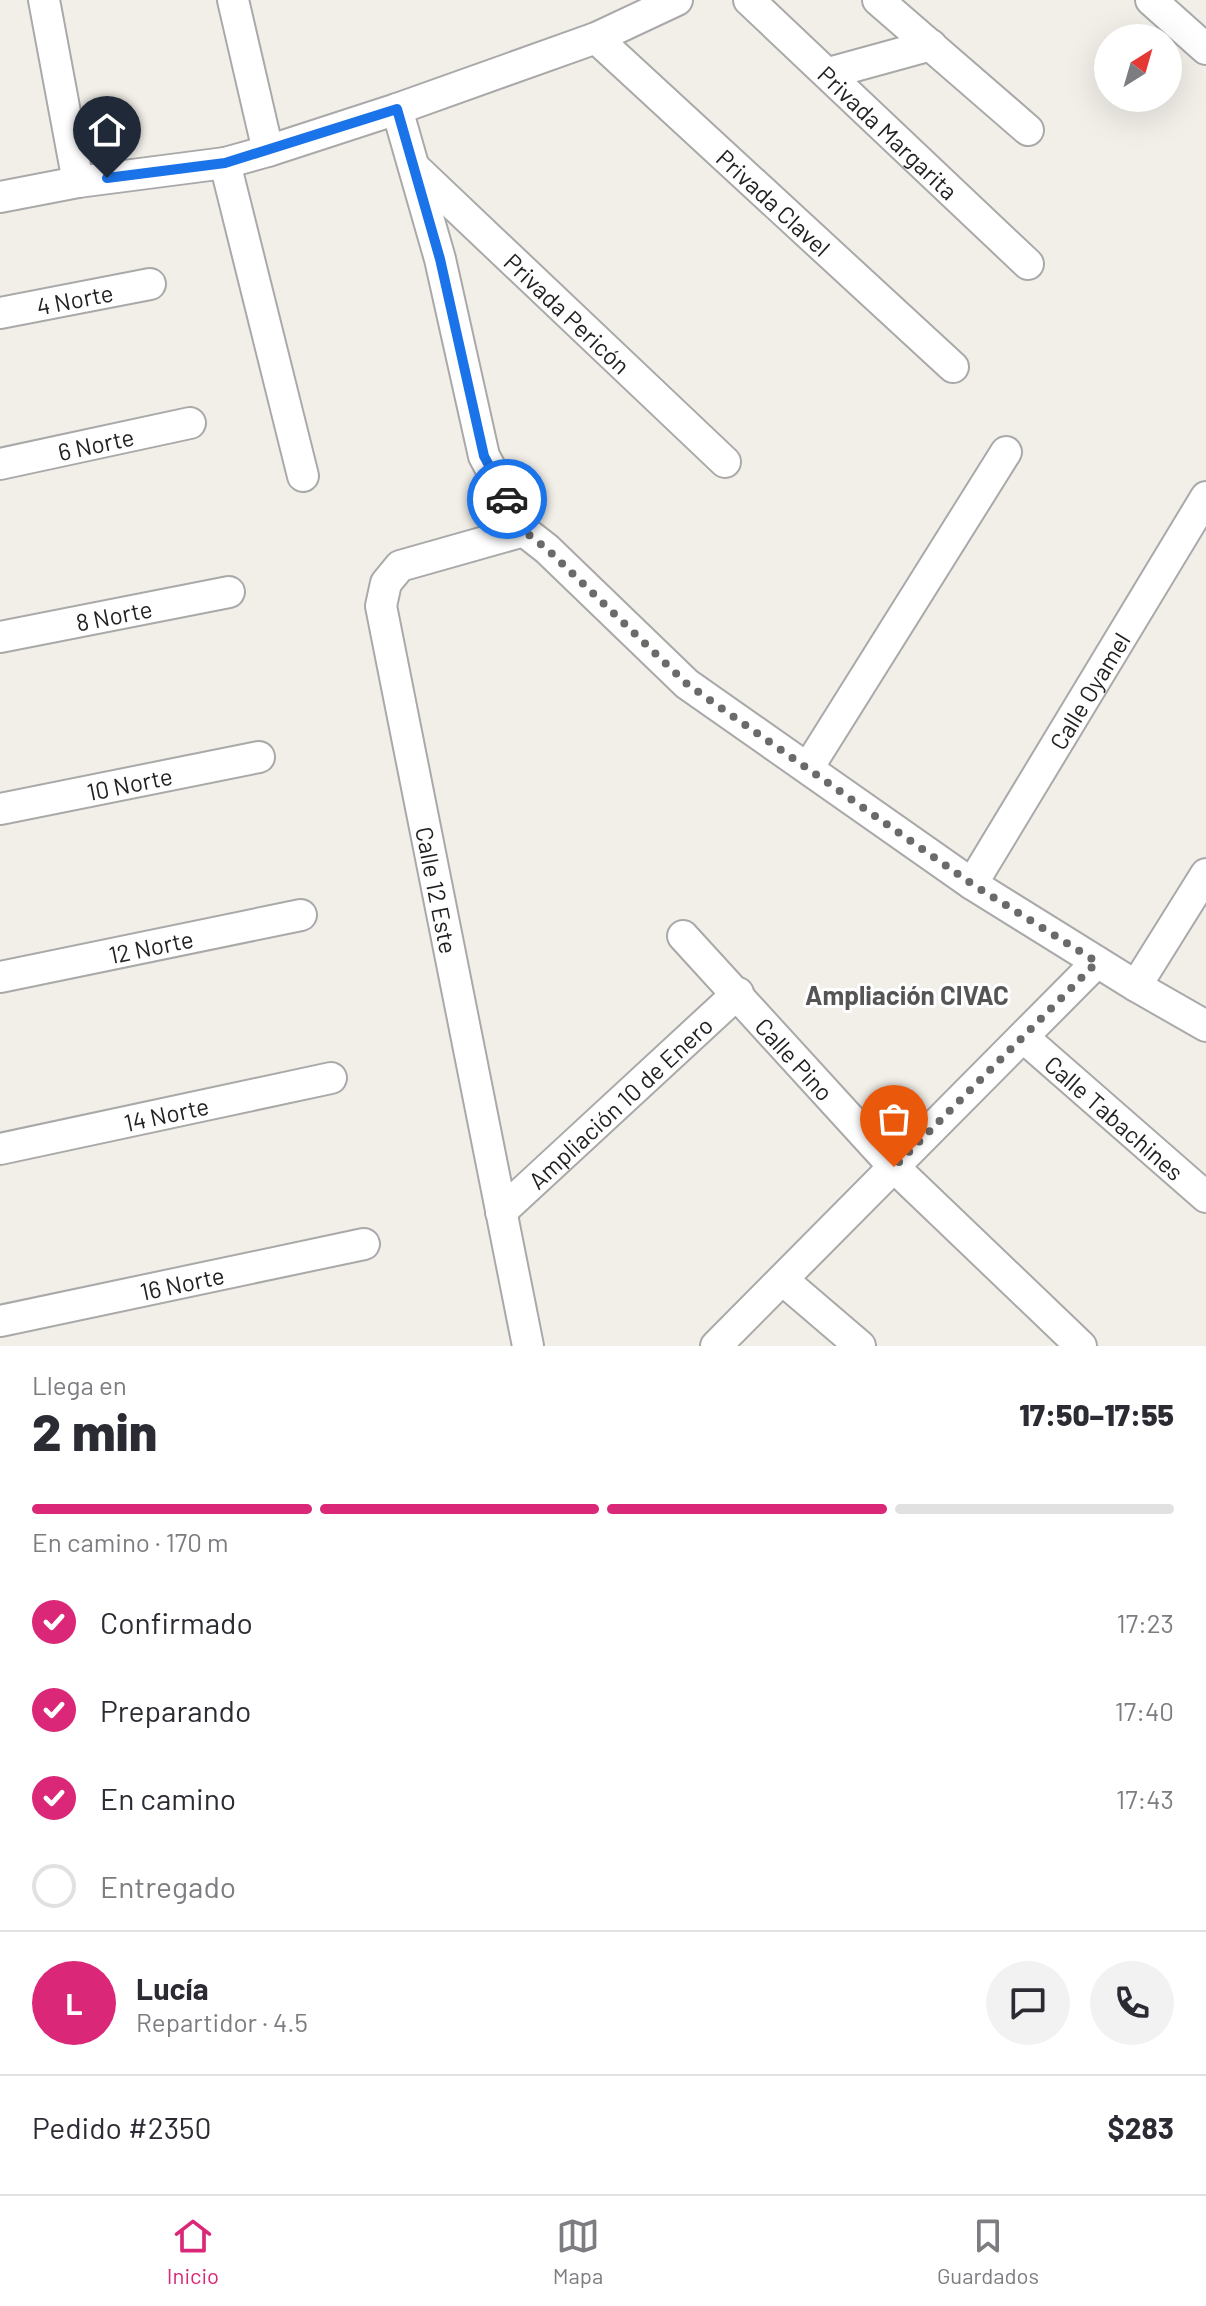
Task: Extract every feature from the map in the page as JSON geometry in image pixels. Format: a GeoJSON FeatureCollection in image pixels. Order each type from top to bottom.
{"type":"FeatureCollection","features":[{"type":"Feature","properties":{"kind":"street"},"geometry":{"type":"LineString","coordinates":[[44,0],[78,182]]}},
{"type":"Feature","properties":{"kind":"street"},"geometry":{"type":"LineString","coordinates":[[233,0],[268,151]]}},
{"type":"Feature","properties":{"kind":"street"},"geometry":{"type":"LineString","coordinates":[[0,197],[78,182],[225,163],[268,151],[596,38],[677,0]]}},
{"type":"Feature","properties":{"kind":"street","name":"Privada Margarita"},"geometry":{"type":"LineString","coordinates":[[749,0],[1028,264]]}},
{"type":"Feature","properties":{"kind":"street"},"geometry":{"type":"LineString","coordinates":[[878,0],[1028,130]]}},
{"type":"Feature","properties":{"kind":"street"},"geometry":{"type":"LineString","coordinates":[[1151,0],[1206,49]]}},
{"type":"Feature","properties":{"kind":"street","name":"Privada Clavel"},"geometry":{"type":"LineString","coordinates":[[596,38],[953,367]]}},
{"type":"Feature","properties":{"kind":"street"},"geometry":{"type":"LineString","coordinates":[[829,73],[931,45]]}},
{"type":"Feature","properties":{"kind":"street"},"geometry":{"type":"LineString","coordinates":[[397,109],[440,259],[484,456],[524,531],[547,549],[687,684],[972,884],[1206,1026]]}},
{"type":"Feature","properties":{"kind":"street"},"geometry":{"type":"LineString","coordinates":[[225,163],[303,476]]}},
{"type":"Feature","properties":{"kind":"street","name":"Privada Pericón"},"geometry":{"type":"LineString","coordinates":[[412,165],[725,462]]}},
{"type":"Feature","properties":{"kind":"street","name":"4 Norte"},"geometry":{"type":"LineString","coordinates":[[0,313],[150,284]]}},
{"type":"Feature","properties":{"kind":"street","name":"6 Norte"},"geometry":{"type":"LineString","coordinates":[[0,464],[190,423]]}},
{"type":"Feature","properties":{"kind":"street"},"geometry":{"type":"LineString","coordinates":[[808,768],[1006,452]]}},
{"type":"Feature","properties":{"kind":"street","name":"Calle Oyamel"},"geometry":{"type":"LineString","coordinates":[[972,884],[1206,497]]}},
{"type":"Feature","properties":{"kind":"street","name":"Calle 12 Este"},"geometry":{"type":"LineString","coordinates":[[524,531],[400,566],[386,583],[381,606],[528,1346]]}},
{"type":"Feature","properties":{"kind":"street","name":"8 Norte"},"geometry":{"type":"LineString","coordinates":[[0,637],[229,592]]}},
{"type":"Feature","properties":{"kind":"street","name":"10 Norte"},"geometry":{"type":"LineString","coordinates":[[0,809],[259,757]]}},
{"type":"Feature","properties":{"kind":"street"},"geometry":{"type":"LineString","coordinates":[[1136,986],[1206,874]]}},
{"type":"Feature","properties":{"kind":"street","name":"12 Norte"},"geometry":{"type":"LineString","coordinates":[[0,977],[301,915]]}},
{"type":"Feature","properties":{"kind":"street","name":"Calle Pino"},"geometry":{"type":"LineString","coordinates":[[683,936],[894,1167],[1081,1346]]}},
{"type":"Feature","properties":{"kind":"street"},"geometry":{"type":"LineString","coordinates":[[716,1346],[1097,962]]}},
{"type":"Feature","properties":{"kind":"street","name":"Ampliación 10 de Enero"},"geometry":{"type":"LineString","coordinates":[[501,1212],[738,993]]}},
{"type":"Feature","properties":{"kind":"street","name":"Calle Tabachines"},"geometry":{"type":"LineString","coordinates":[[1023,1037],[1206,1197]]}},
{"type":"Feature","properties":{"kind":"street","name":"14 Norte"},"geometry":{"type":"LineString","coordinates":[[0,1149],[331,1078]]}},
{"type":"Feature","properties":{"kind":"street","name":"16 Norte"},"geometry":{"type":"LineString","coordinates":[[0,1321],[364,1244]]}},
{"type":"Feature","properties":{"kind":"street"},"geometry":{"type":"LineString","coordinates":[[783,1280],[860,1346]]}},
{"type":"Feature","properties":{"kind":"way so far"},"geometry":{"type":"LineString","coordinates":[[507,499],[524,531],[547,549],[687,684],[972,884],[1097,962],[894,1167]]}},
{"type":"Feature","properties":{"kind":"district","name":"Ampliación CIVAC"},"geometry":{"type":"Point","coordinates":[907,994]}},
{"type":"Feature","properties":{"kind":"route"},"geometry":{"type":"LineString","coordinates":[[107,178],[225,163],[397,109],[440,259],[484,456],[507,499]]}}]}
